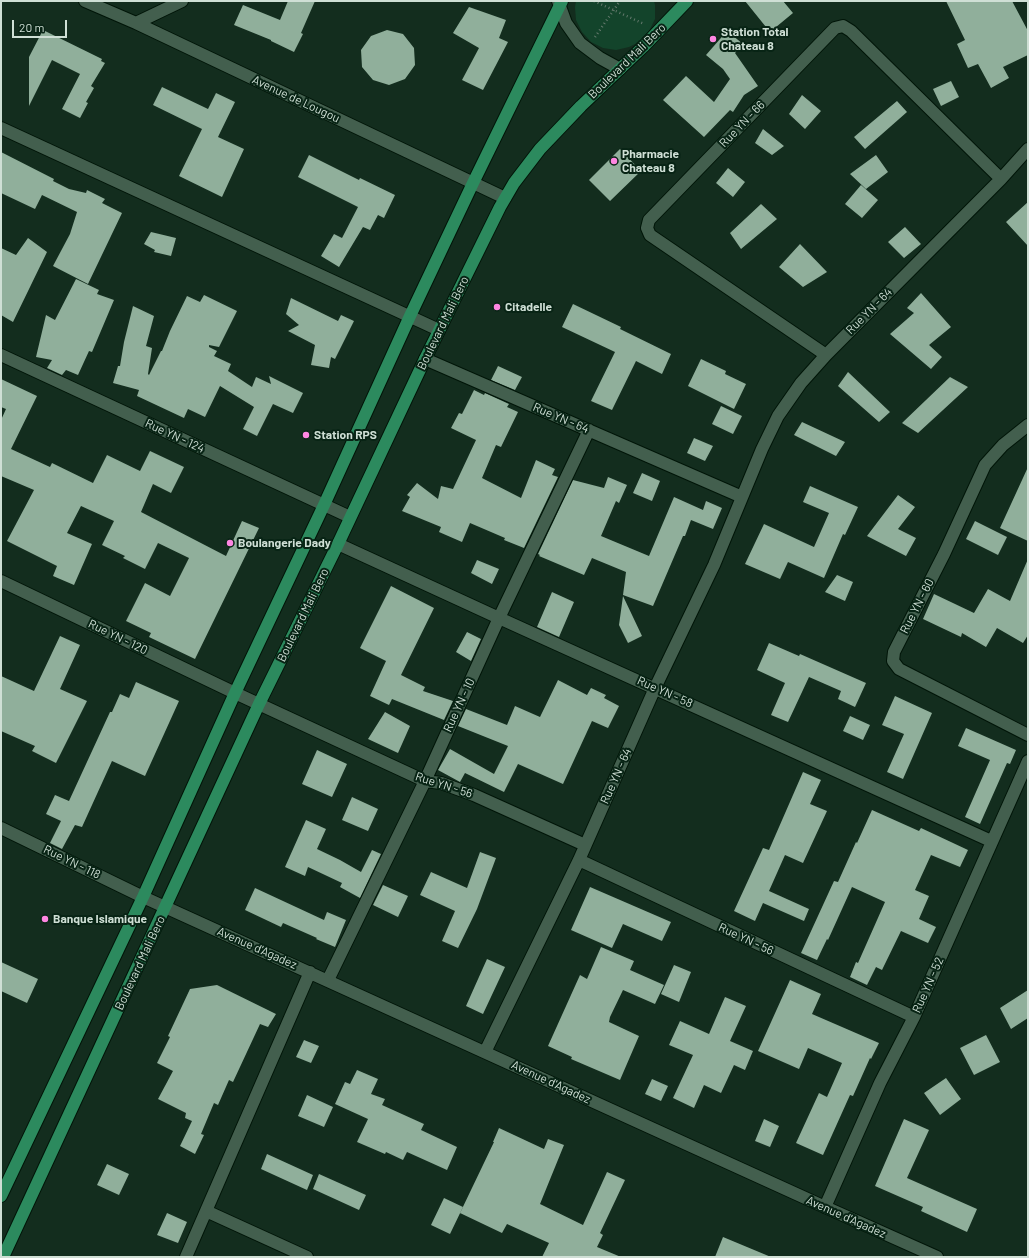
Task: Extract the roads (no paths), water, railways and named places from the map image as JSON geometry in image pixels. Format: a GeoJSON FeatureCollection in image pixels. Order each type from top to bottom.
{"type":"FeatureCollection","features":[{"type":"Feature","properties":{"kind":"main road","name":"Boulevard Mali Bero"},"geometry":{"type":"LineString","coordinates":[[1,1196],[143,896],[235,693],[324,505],[410,316],[560,3]]}},
{"type":"Feature","properties":{"kind":"main road","name":"Boulevard Mali Bero"},"geometry":{"type":"LineString","coordinates":[[3,1257],[260,704],[338,544],[439,330],[505,198],[523,170],[540,149],[581,106],[660,30],[683,3]]}},
{"type":"Feature","properties":{"kind":"street","name":"Avenue de Lougou"},"geometry":{"type":"LineString","coordinates":[[85,1],[136,23],[505,198]]}},
{"type":"Feature","properties":{"kind":"street"},"geometry":{"type":"LineString","coordinates":[[136,23],[182,1]]}},
{"type":"Feature","properties":{"kind":"street"},"geometry":{"type":"LineString","coordinates":[[560,3],[571,32],[580,43],[587,50],[620,69]]}},
{"type":"Feature","properties":{"kind":"street","name":"Rue YN - 66"},"geometry":{"type":"LineString","coordinates":[[826,355],[650,235],[647,228],[649,220],[835,28],[843,26],[851,31],[1001,179]]}},
{"type":"Feature","properties":{"kind":"street"},"geometry":{"type":"LineString","coordinates":[[1,128],[439,330]]}},
{"type":"Feature","properties":{"kind":"street","name":"Rue YN - 64"},"geometry":{"type":"LineString","coordinates":[[485,1052],[579,860],[655,688],[714,565],[762,449],[778,416],[801,383],[826,355],[1001,179],[1028,149]]}},
{"type":"Feature","properties":{"kind":"street","name":"Rue YN - 124"},"geometry":{"type":"LineString","coordinates":[[1,355],[350,517]]}},
{"type":"Feature","properties":{"kind":"street","name":"Rue YN - 64"},"geometry":{"type":"LineString","coordinates":[[425,359],[742,497]]}},
{"type":"Feature","properties":{"kind":"street","name":"Rue YN - 60"},"geometry":{"type":"LineString","coordinates":[[1028,425],[1003,445],[984,465],[944,554],[894,652],[892,661],[899,669],[1028,734]]}},
{"type":"Feature","properties":{"kind":"street","name":"Rue YN - 10"},"geometry":{"type":"LineString","coordinates":[[328,980],[424,781],[589,430]]}},
{"type":"Feature","properties":{"kind":"street","name":"Rue YN - 58"},"geometry":{"type":"LineString","coordinates":[[338,544],[992,841]]}},
{"type":"Feature","properties":{"kind":"street","name":"Rue YN - 120"},"geometry":{"type":"LineString","coordinates":[[1,582],[260,704]]}},
{"type":"Feature","properties":{"kind":"street","name":"Rue YN - 56"},"geometry":{"type":"LineString","coordinates":[[260,704],[424,781],[441,783],[480,797],[585,845]]}},
{"type":"Feature","properties":{"kind":"street","name":"Rue YN - 52"},"geometry":{"type":"LineString","coordinates":[[825,1207],[880,1083],[914,1017],[1028,761]]}},
{"type":"Feature","properties":{"kind":"street","name":"Rue YN - 118"},"geometry":{"type":"LineString","coordinates":[[1,828],[166,907]]}},
{"type":"Feature","properties":{"kind":"street","name":"Rue YN - 56"},"geometry":{"type":"LineString","coordinates":[[579,860],[914,1017]]}},
{"type":"Feature","properties":{"kind":"street","name":"Avenue d'Agadez"},"geometry":{"type":"LineString","coordinates":[[166,907],[937,1257]]}},
{"type":"Feature","properties":{"kind":"street"},"geometry":{"type":"LineString","coordinates":[[186,1257],[310,972]]}},
{"type":"Feature","properties":{"kind":"street"},"geometry":{"type":"LineString","coordinates":[[206,1211],[307,1257]]}},
{"type":"Feature","properties":{"kind":"place","name":"Station Total Chateau 8"},"geometry":{"type":"Point","coordinates":[713,39]}},
{"type":"Feature","properties":{"kind":"place","name":"Pharmacie Chateau 8"},"geometry":{"type":"Point","coordinates":[614,161]}},
{"type":"Feature","properties":{"kind":"place","name":"Citadelle"},"geometry":{"type":"Point","coordinates":[497,307]}},
{"type":"Feature","properties":{"kind":"place","name":"Station RPS"},"geometry":{"type":"Point","coordinates":[306,435]}},
{"type":"Feature","properties":{"kind":"place","name":"Boulangerie Dady"},"geometry":{"type":"Point","coordinates":[230,543]}},
{"type":"Feature","properties":{"kind":"place","name":"Banque Islamique"},"geometry":{"type":"Point","coordinates":[45,919]}}]}
